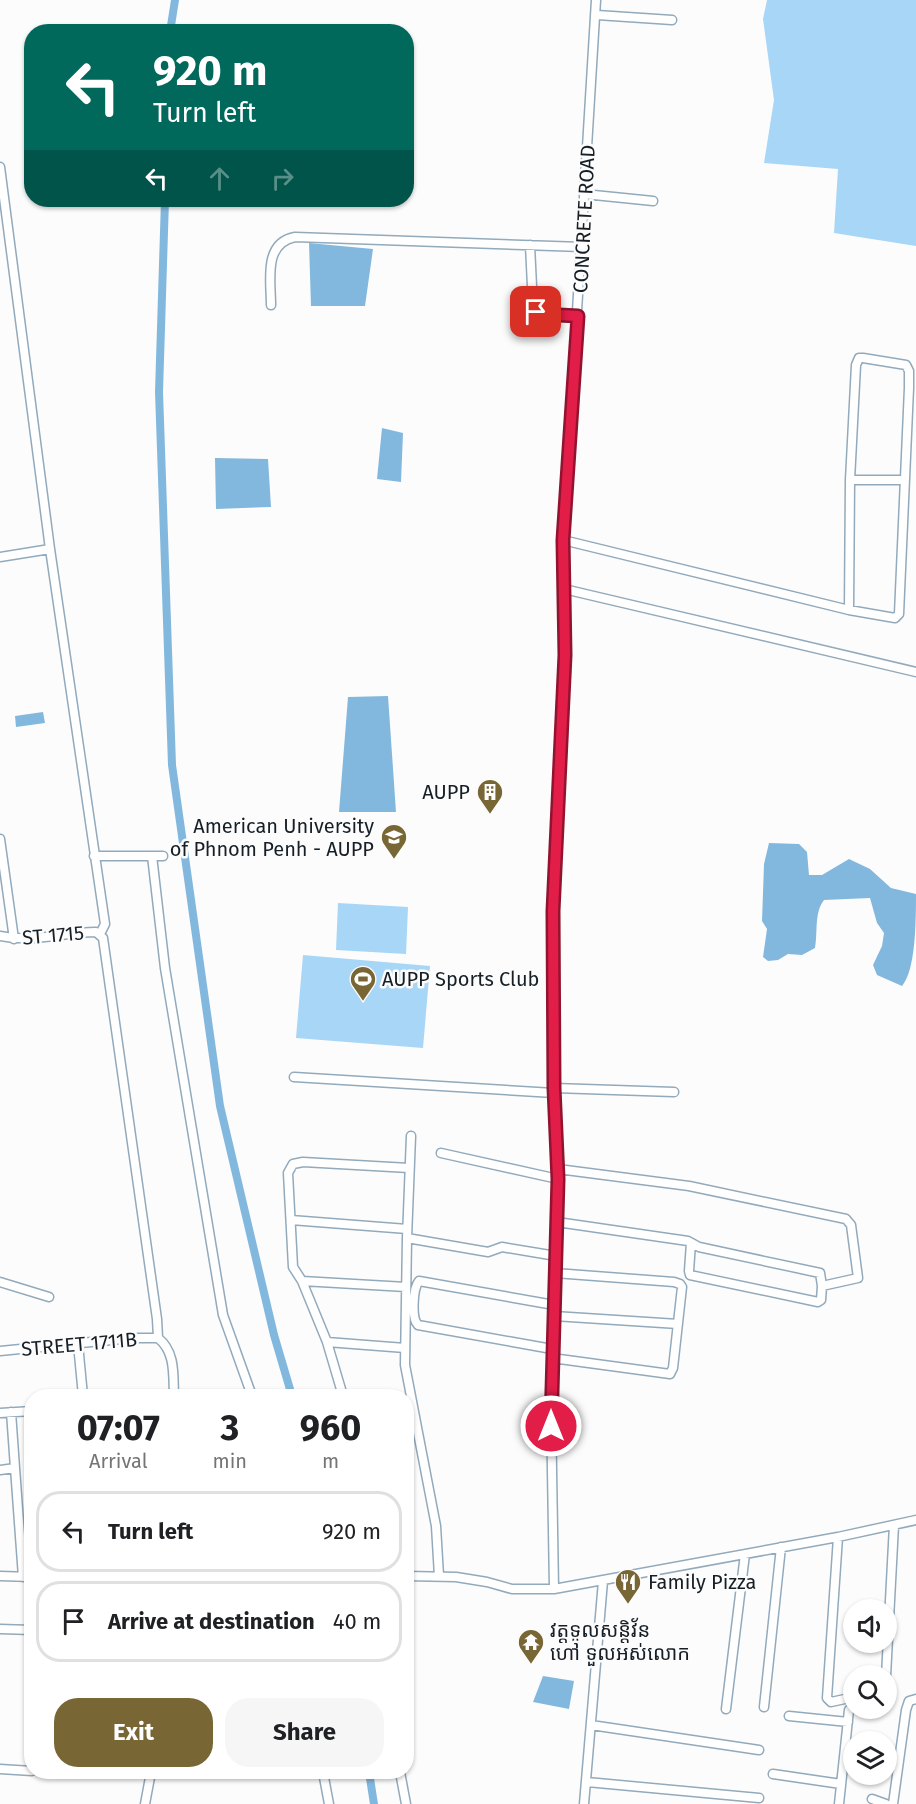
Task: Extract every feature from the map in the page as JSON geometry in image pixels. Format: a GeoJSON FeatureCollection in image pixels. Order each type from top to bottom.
{"type":"FeatureCollection","features":[{"type":"Feature","properties":{"kind":"street","name":"CONCRETE ROAD"},"geometry":{"type":"LineString","coordinates":[[554,1589],[552,1354],[558,1168],[554,1091],[553,911],[565,655],[563,540],[597,15],[596,0]]}},
{"type":"Feature","properties":{"kind":"street"},"geometry":{"type":"LineString","coordinates":[[597,15],[672,21]]}},
{"type":"Feature","properties":{"kind":"street"},"geometry":{"type":"LineString","coordinates":[[0,167],[1,197],[17,290],[50,549],[105,924],[100,934],[103,938],[123,1076],[158,1338],[168,1347],[171,1355],[173,1389]]}},
{"type":"Feature","properties":{"kind":"street"},"geometry":{"type":"LineString","coordinates":[[584,194],[653,201]]}},
{"type":"Feature","properties":{"kind":"street"},"geometry":{"type":"LineString","coordinates":[[271,305],[271,261],[276,248],[289,238],[582,247]]}},
{"type":"Feature","properties":{"kind":"street"},"geometry":{"type":"LineString","coordinates":[[530,245],[533,307],[540,314],[578,316]]}},
{"type":"Feature","properties":{"kind":"street"},"geometry":{"type":"LineString","coordinates":[[563,540],[849,610],[891,618],[900,614],[908,367],[887,361],[859,358],[856,364],[850,480],[849,610]]}},
{"type":"Feature","properties":{"kind":"street"},"geometry":{"type":"LineString","coordinates":[[850,480],[905,480]]}},
{"type":"Feature","properties":{"kind":"street"},"geometry":{"type":"LineString","coordinates":[[0,557],[50,549]]}},
{"type":"Feature","properties":{"kind":"street"},"geometry":{"type":"LineString","coordinates":[[564,589],[916,672]]}},
{"type":"Feature","properties":{"kind":"street"},"geometry":{"type":"LineString","coordinates":[[0,841],[14,939]]}},
{"type":"Feature","properties":{"kind":"street"},"geometry":{"type":"LineString","coordinates":[[94,856],[163,856]]}},
{"type":"Feature","properties":{"kind":"street"},"geometry":{"type":"LineString","coordinates":[[152,856],[173,1023],[223,1316],[249,1389]]}},
{"type":"Feature","properties":{"kind":"street","name":"ST 1715"},"geometry":{"type":"LineString","coordinates":[[0,936],[14,939],[39,939],[84,932],[100,934]]}},
{"type":"Feature","properties":{"kind":"street"},"geometry":{"type":"LineString","coordinates":[[294,1077],[554,1091],[674,1092]]}},
{"type":"Feature","properties":{"kind":"street"},"geometry":{"type":"LineString","coordinates":[[409,1389],[405,1348],[411,1136]]}},
{"type":"Feature","properties":{"kind":"street"},"geometry":{"type":"LineString","coordinates":[[441,1153],[558,1179]]}},
{"type":"Feature","properties":{"kind":"street"},"geometry":{"type":"LineString","coordinates":[[341,1389],[327,1342],[302,1281],[293,1267],[288,1173],[292,1164],[303,1162],[410,1168]]}},
{"type":"Feature","properties":{"kind":"street"},"geometry":{"type":"LineString","coordinates":[[558,1168],[689,1186],[846,1219],[851,1225],[858,1278],[822,1286]]}},
{"type":"Feature","properties":{"kind":"street"},"geometry":{"type":"LineString","coordinates":[[291,1220],[407,1233],[489,1252],[502,1247],[556,1256]]}},
{"type":"Feature","properties":{"kind":"street"},"geometry":{"type":"LineString","coordinates":[[557,1222],[691,1243],[699,1247],[820,1273],[822,1297],[818,1302],[690,1275],[688,1271],[691,1243]]}},
{"type":"Feature","properties":{"kind":"street"},"geometry":{"type":"LineString","coordinates":[[554,1305],[419,1281],[416,1285],[413,1319],[418,1325],[552,1354],[668,1375],[673,1368],[682,1287],[677,1282],[555,1273]]}},
{"type":"Feature","properties":{"kind":"street"},"geometry":{"type":"LineString","coordinates":[[302,1281],[406,1287]]}},
{"type":"Feature","properties":{"kind":"street"},"geometry":{"type":"LineString","coordinates":[[0,1282],[49,1297]]}},
{"type":"Feature","properties":{"kind":"street"},"geometry":{"type":"LineString","coordinates":[[554,1316],[678,1324]]}},
{"type":"Feature","properties":{"kind":"street","name":"STREET 1711B"},"geometry":{"type":"LineString","coordinates":[[0,1351],[132,1338],[158,1338]]}},
{"type":"Feature","properties":{"kind":"street"},"geometry":{"type":"LineString","coordinates":[[327,1342],[405,1348]]}},
{"type":"Feature","properties":{"kind":"street"},"geometry":{"type":"LineString","coordinates":[[78,1344],[82,1389]]}},
{"type":"Feature","properties":{"kind":"street"},"geometry":{"type":"LineString","coordinates":[[10,1412],[24,1549]]}},
{"type":"Feature","properties":{"kind":"street"},"geometry":{"type":"LineString","coordinates":[[0,1413],[24,1412]]}},
{"type":"Feature","properties":{"kind":"street"},"geometry":{"type":"LineString","coordinates":[[414,1416],[436,1526],[439,1576]]}},
{"type":"Feature","properties":{"kind":"street"},"geometry":{"type":"LineString","coordinates":[[0,1470],[15,1468]]}},
{"type":"Feature","properties":{"kind":"street"},"geometry":{"type":"LineString","coordinates":[[414,1576],[439,1576],[487,1582],[512,1589],[554,1589],[781,1548],[916,1520]]}},
{"type":"Feature","properties":{"kind":"street"},"geometry":{"type":"LineString","coordinates":[[887,1665],[894,1525]]}},
{"type":"Feature","properties":{"kind":"street"},"geometry":{"type":"LineString","coordinates":[[838,1537],[827,1698],[831,1702],[843,1699]]}},
{"type":"Feature","properties":{"kind":"street"},"geometry":{"type":"LineString","coordinates":[[764,1707],[781,1548]]}},
{"type":"Feature","properties":{"kind":"street"},"geometry":{"type":"LineString","coordinates":[[726,1709],[745,1554]]}},
{"type":"Feature","properties":{"kind":"street"},"geometry":{"type":"LineString","coordinates":[[0,1576],[24,1576]]}},
{"type":"Feature","properties":{"kind":"street"},"geometry":{"type":"LineString","coordinates":[[584,1804],[603,1581]]}},
{"type":"Feature","properties":{"kind":"street"},"geometry":{"type":"LineString","coordinates":[[0,1629],[24,1630]]}},
{"type":"Feature","properties":{"kind":"street"},"geometry":{"type":"LineString","coordinates":[[893,1804],[906,1710],[909,1701],[916,1700]]}},
{"type":"Feature","properties":{"kind":"street"},"geometry":{"type":"LineString","coordinates":[[789,1716],[848,1722]]}},
{"type":"Feature","properties":{"kind":"street"},"geometry":{"type":"LineString","coordinates":[[839,1804],[848,1719]]}},
{"type":"Feature","properties":{"kind":"street"},"geometry":{"type":"LineString","coordinates":[[591,1725],[759,1750]]}},
{"type":"Feature","properties":{"kind":"street"},"geometry":{"type":"LineString","coordinates":[[0,1769],[24,1770]]}},
{"type":"Feature","properties":{"kind":"street"},"geometry":{"type":"LineString","coordinates":[[772,1774],[841,1784]]}},
{"type":"Feature","properties":{"kind":"street"},"geometry":{"type":"LineString","coordinates":[[145,1804],[150,1779]]}},
{"type":"Feature","properties":{"kind":"street"},"geometry":{"type":"LineString","coordinates":[[324,1779],[329,1804]]}},
{"type":"Feature","properties":{"kind":"street"},"geometry":{"type":"LineString","coordinates":[[401,1779],[406,1804]]}},
{"type":"Feature","properties":{"kind":"street"},"geometry":{"type":"LineString","coordinates":[[587,1782],[759,1798]]}},
{"type":"Feature","properties":{"kind":"street"},"geometry":{"type":"LineString","coordinates":[[872,1799],[886,1804]]}},
{"type":"Feature","properties":{"kind":"shaded area"},"geometry":{"type":"Polygon","coordinates":[[[767,0],[916,0],[916,246],[834,233],[838,169],[764,163],[774,100],[763,19],[767,0]]]}},
{"type":"Feature","properties":{"kind":"shaded area"},"geometry":{"type":"Polygon","coordinates":[[[309,243],[373,249],[365,306],[311,306],[309,243]]]}},
{"type":"Feature","properties":{"kind":"shaded area"},"geometry":{"type":"Polygon","coordinates":[[[382,428],[403,433],[401,482],[377,479],[382,428]]]}},
{"type":"Feature","properties":{"kind":"shaded area"},"geometry":{"type":"Polygon","coordinates":[[[215,458],[268,459],[271,507],[216,509],[215,458]]]}},
{"type":"Feature","properties":{"kind":"shaded area"},"geometry":{"type":"Polygon","coordinates":[[[388,696],[396,812],[339,812],[348,697],[388,696]]]}},
{"type":"Feature","properties":{"kind":"shaded area"},"geometry":{"type":"Polygon","coordinates":[[[43,712],[45,723],[16,727],[15,716],[43,712]]]}},
{"type":"Feature","properties":{"kind":"shaded area"},"geometry":{"type":"Polygon","coordinates":[[[769,843],[799,844],[807,852],[809,875],[822,875],[849,859],[870,869],[891,888],[916,894],[913,956],[907,978],[902,986],[877,975],[873,965],[882,946],[884,933],[877,923],[870,898],[824,900],[818,916],[815,948],[802,955],[788,954],[778,960],[768,961],[763,957],[767,929],[762,921],[764,864],[769,843]]]}},
{"type":"Feature","properties":{"kind":"shaded area"},"geometry":{"type":"Polygon","coordinates":[[[338,903],[408,907],[406,954],[336,950],[338,903]]]}},
{"type":"Feature","properties":{"kind":"shaded area","name":"AUPP Sports Club"},"geometry":{"type":"Polygon","coordinates":[[[303,955],[430,966],[423,1048],[296,1038],[303,955]]]}},
{"type":"Feature","properties":{"kind":"shaded area"},"geometry":{"type":"Polygon","coordinates":[[[543,1676],[574,1681],[569,1709],[533,1702],[543,1676]]]}},
{"type":"Feature","properties":{"kind":"waterway"},"geometry":{"type":"LineString","coordinates":[[171,24],[175,0]]}},
{"type":"Feature","properties":{"kind":"waterway"},"geometry":{"type":"LineString","coordinates":[[165,207],[159,392],[172,765],[220,1106],[274,1335],[290,1389]]}},
{"type":"Feature","properties":{"kind":"waterway"},"geometry":{"type":"LineString","coordinates":[[370,1779],[374,1804]]}},
{"type":"Feature","properties":{"kind":"place","name":"AUPP"},"geometry":{"type":"Point","coordinates":[490,815]}},
{"type":"Feature","properties":{"kind":"place","name":"American University of Phnom Penh - AUPP"},"geometry":{"type":"Point","coordinates":[394,860]}},
{"type":"Feature","properties":{"kind":"place","name":"AUPP Sports Club"},"geometry":{"type":"Point","coordinates":[363,1002]}},
{"type":"Feature","properties":{"kind":"place","name":"Family Pizza"},"geometry":{"type":"Point","coordinates":[628,1605]}},
{"type":"Feature","properties":{"kind":"place","name":"វត្តទូលសន្តិវ័ន ហៅ ទួលអស់លោក"},"geometry":{"type":"Point","coordinates":[531,1665]}},
{"type":"Feature","properties":{"kind":"route"},"geometry":{"type":"LineString","coordinates":[[536,312],[578,316],[563,540],[565,655],[553,911],[554,1088],[558,1179],[551,1426]]}}]}
